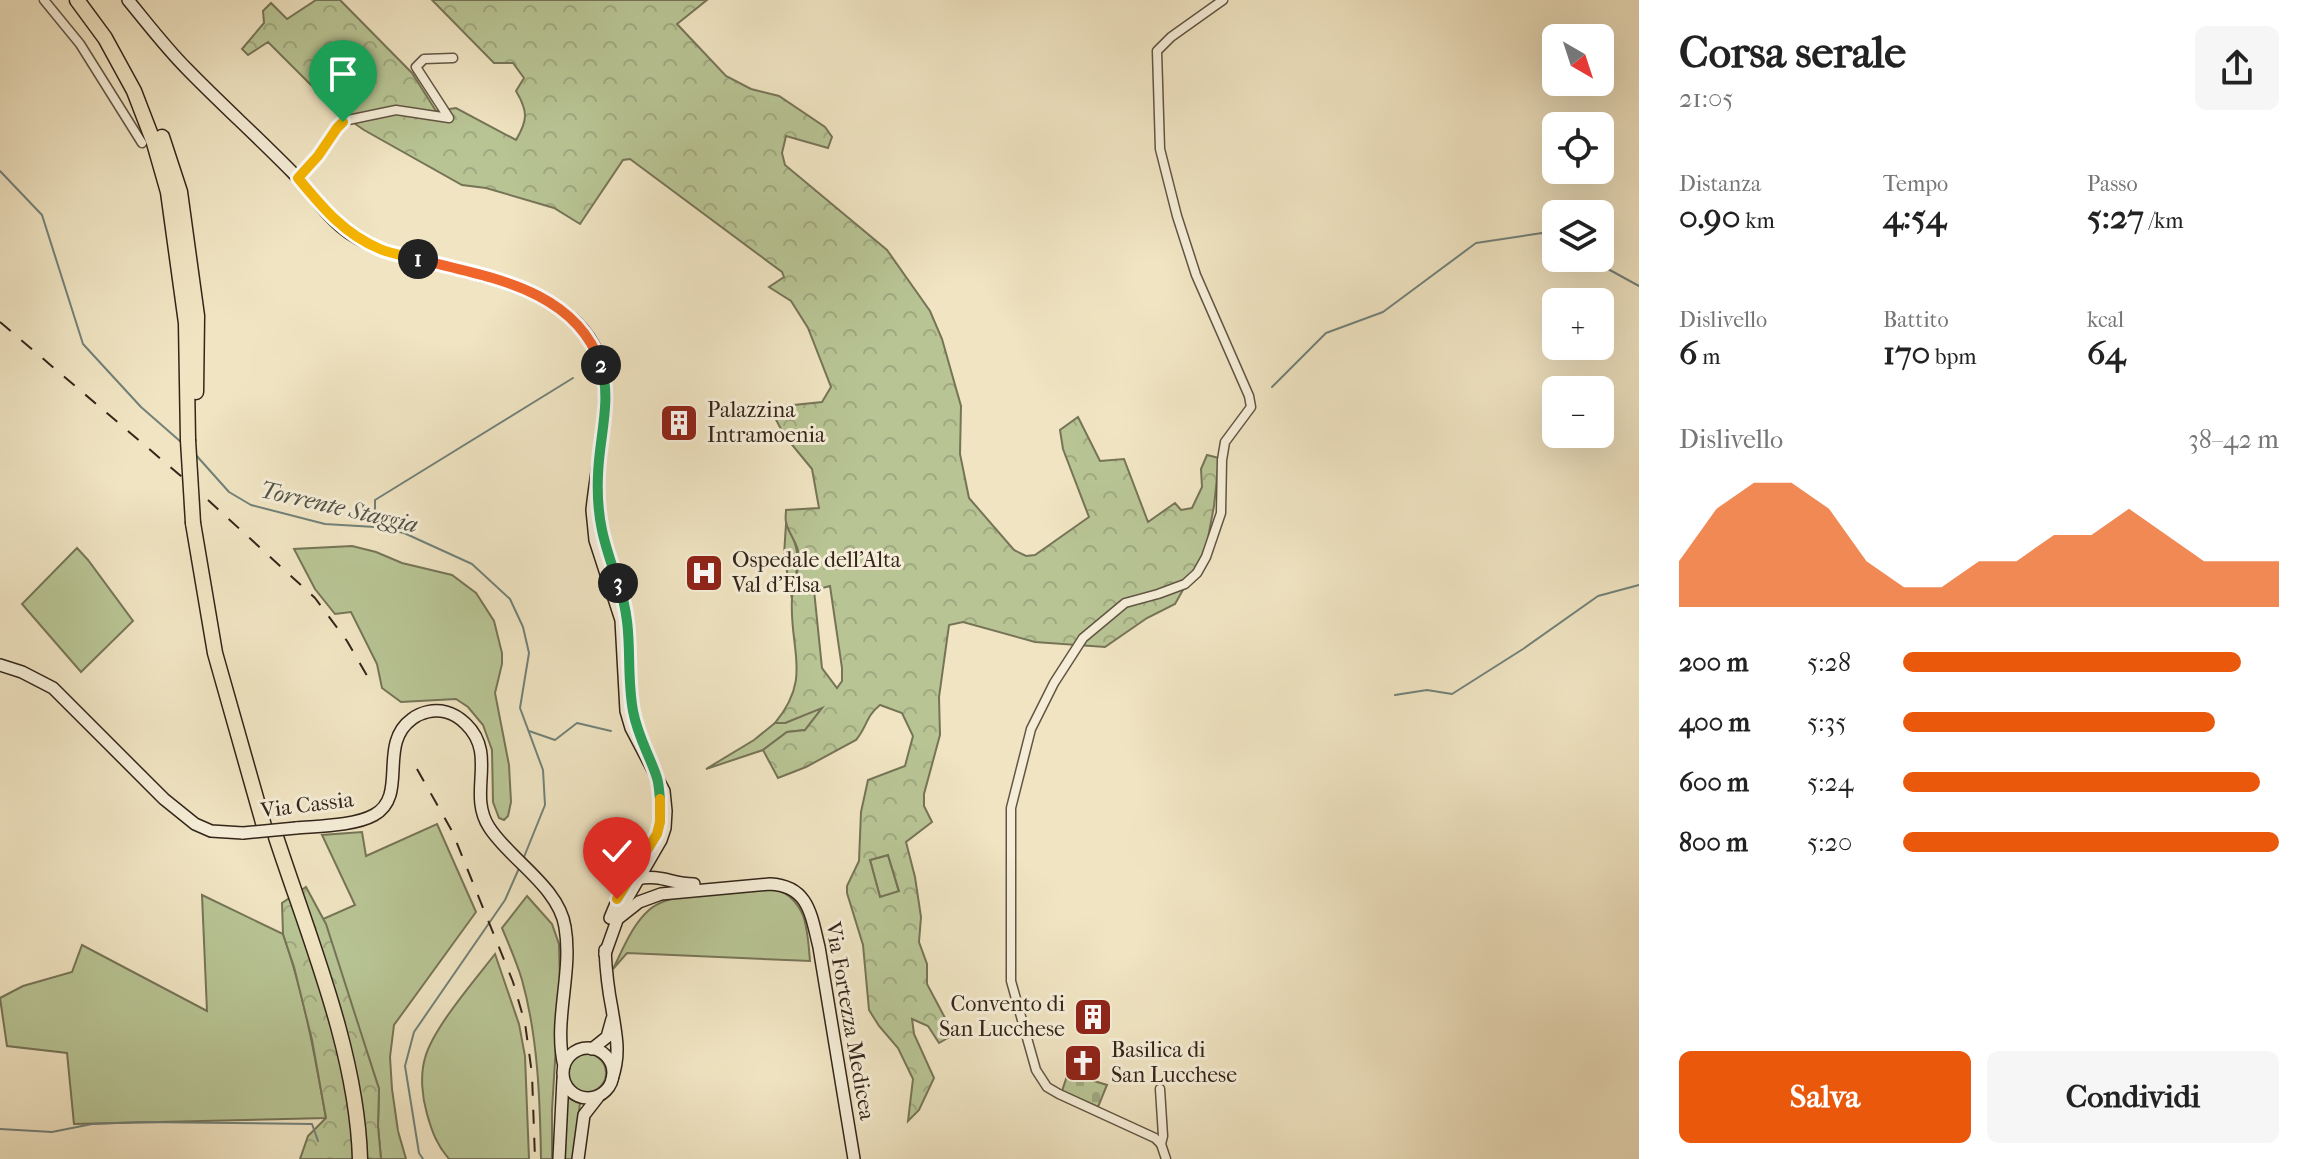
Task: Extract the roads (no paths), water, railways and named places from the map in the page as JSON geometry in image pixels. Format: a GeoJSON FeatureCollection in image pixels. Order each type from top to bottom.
{"type":"FeatureCollection","features":[{"type":"Feature","properties":{"kind":"highway"},"geometry":{"type":"LineString","coordinates":[[77,0],[105,38],[134,91],[168,192],[186,323],[198,523],[215,653],[332,1045],[345,1101],[352,1159]]}},
{"type":"Feature","properties":{"kind":"highway"},"geometry":{"type":"LineString","coordinates":[[88,0],[112,34],[142,87],[180,192],[197,316],[192,440]]}},
{"type":"Feature","properties":{"kind":"highway"},"geometry":{"type":"LineString","coordinates":[[270,831],[342,1042],[353,1097],[360,1159]]}},
{"type":"Feature","properties":{"kind":"main road"},"geometry":{"type":"LineString","coordinates":[[128,0],[184,67],[298,178],[328,214],[349,233],[382,250],[540,296],[573,318],[591,340],[604,376],[605,406],[592,510],[593,528],[620,612],[626,711],[631,728],[641,742]]}},
{"type":"Feature","properties":{"kind":"main road"},"geometry":{"type":"LineString","coordinates":[[598,474],[601,532],[626,608],[632,705],[641,742],[665,795],[666,824],[661,840],[615,915]]}},
{"type":"Feature","properties":{"kind":"main road","name":"Via Cassia"},"geometry":{"type":"LineString","coordinates":[[0,665],[53,688],[164,799],[195,824],[211,831],[243,833],[296,828],[357,821],[374,815],[390,798],[393,753],[404,725],[425,712],[440,710],[462,720],[478,739],[483,755],[480,801],[485,821],[541,885],[561,913],[565,927],[567,958],[561,1045],[564,1072],[559,1159]]}},
{"type":"Feature","properties":{"kind":"main road"},"geometry":{"type":"LineString","coordinates":[[578,1159],[584,1115],[605,1091],[618,1059],[619,1045],[605,954],[615,915],[658,831],[660,808],[657,779]]}},
{"type":"Feature","properties":{"kind":"main road"},"geometry":{"type":"LineString","coordinates":[[652,859],[662,877]]}},
{"type":"Feature","properties":{"kind":"main road"},"geometry":{"type":"LineString","coordinates":[[639,879],[662,877],[685,884],[762,879],[786,885]]}},
{"type":"Feature","properties":{"kind":"main road"},"geometry":{"type":"LineString","coordinates":[[615,915],[661,894],[760,884],[786,885]]}},
{"type":"Feature","properties":{"kind":"main road","name":"Via Fortezza Medicea"},"geometry":{"type":"LineString","coordinates":[[786,885],[803,899],[812,919],[854,1159]]}},
{"type":"Feature","properties":{"kind":"main road"},"geometry":{"type":"LineString","coordinates":[[600,1095],[593,1098],[577,1096],[566,1085],[564,1072],[567,1059],[602,1042],[609,1035],[613,1014]]}},
{"type":"Feature","properties":{"kind":"main road"},"geometry":{"type":"LineString","coordinates":[[563,1020],[571,1040],[606,1056],[611,1063],[612,1079]]}},
{"type":"Feature","properties":{"kind":"street"},"geometry":{"type":"LineString","coordinates":[[44,0],[80,44],[142,143]]}},
{"type":"Feature","properties":{"kind":"street"},"geometry":{"type":"LineString","coordinates":[[1166,1159],[1161,1144],[1155,1138],[1059,1094],[1041,1080],[1031,1056],[1011,981],[1011,808],[1031,729],[1054,683],[1083,638],[1125,603],[1185,584],[1197,573],[1206,557],[1221,513],[1225,442],[1251,407],[1196,275],[1160,149],[1157,51],[1171,37],[1223,0]]}},
{"type":"Feature","properties":{"kind":"street"},"geometry":{"type":"LineString","coordinates":[[298,178],[337,128],[348,120],[396,110],[449,118],[416,67],[424,59],[453,58]]}},
{"type":"Feature","properties":{"kind":"street"},"geometry":{"type":"LineString","coordinates":[[1160,1089],[1161,1144]]}},
{"type":"Feature","properties":{"kind":"waterway","name":"Torrente Staggia"},"geometry":{"type":"LineString","coordinates":[[0,171],[42,215],[83,344],[141,407],[181,442]]}},
{"type":"Feature","properties":{"kind":"waterway"},"geometry":{"type":"LineString","coordinates":[[1272,387],[1326,333],[1383,312],[1476,243],[1542,233]]}},
{"type":"Feature","properties":{"kind":"waterway"},"geometry":{"type":"LineString","coordinates":[[1614,272],[1639,286]]}},
{"type":"Feature","properties":{"kind":"waterway"},"geometry":{"type":"LineString","coordinates":[[375,526],[375,500],[573,378]]}},
{"type":"Feature","properties":{"kind":"waterway","name":"Torrente Staggia"},"geometry":{"type":"LineString","coordinates":[[195,454],[229,492],[251,505],[325,524],[375,527],[404,533],[472,564],[510,599],[523,627],[529,653],[520,708],[543,770],[545,805],[524,857]]}},
{"type":"Feature","properties":{"kind":"waterway"},"geometry":{"type":"LineString","coordinates":[[1395,695],[1427,690],[1452,694],[1598,596],[1639,585]]}},
{"type":"Feature","properties":{"kind":"waterway"},"geometry":{"type":"LineString","coordinates":[[529,731],[555,740],[577,723],[611,731]]}},
{"type":"Feature","properties":{"kind":"waterway","name":"Torrente Staggia"},"geometry":{"type":"LineString","coordinates":[[423,1159],[419,1153],[405,1066],[414,1032],[505,900],[520,866]]}},
{"type":"Feature","properties":{"kind":"waterway"},"geometry":{"type":"LineString","coordinates":[[0,1129],[52,1132],[92,1124],[141,1122],[312,1124],[318,1141]]}},
{"type":"Feature","properties":{"kind":"railway"},"geometry":{"type":"LineString","coordinates":[[0,322],[182,477]]}},
{"type":"Feature","properties":{"kind":"railway"},"geometry":{"type":"LineString","coordinates":[[208,500],[315,598],[347,641],[373,686]]}},
{"type":"Feature","properties":{"kind":"railway"},"geometry":{"type":"LineString","coordinates":[[417,769],[452,831],[513,982],[525,1023],[532,1074],[535,1159]]}},
{"type":"Feature","properties":{"kind":"place","name":"Palazzina Intramoenia"},"geometry":{"type":"Point","coordinates":[679,423]}},
{"type":"Feature","properties":{"kind":"place","name":"Ospedale dell'Alta Val d'Elsa"},"geometry":{"type":"Point","coordinates":[704,573]}},
{"type":"Feature","properties":{"kind":"place","name":"Convento di San Lucchese"},"geometry":{"type":"Point","coordinates":[1093,1017]}},
{"type":"Feature","properties":{"kind":"place","name":"Basilica di San Lucchese"},"geometry":{"type":"Point","coordinates":[1083,1063]}}]}
